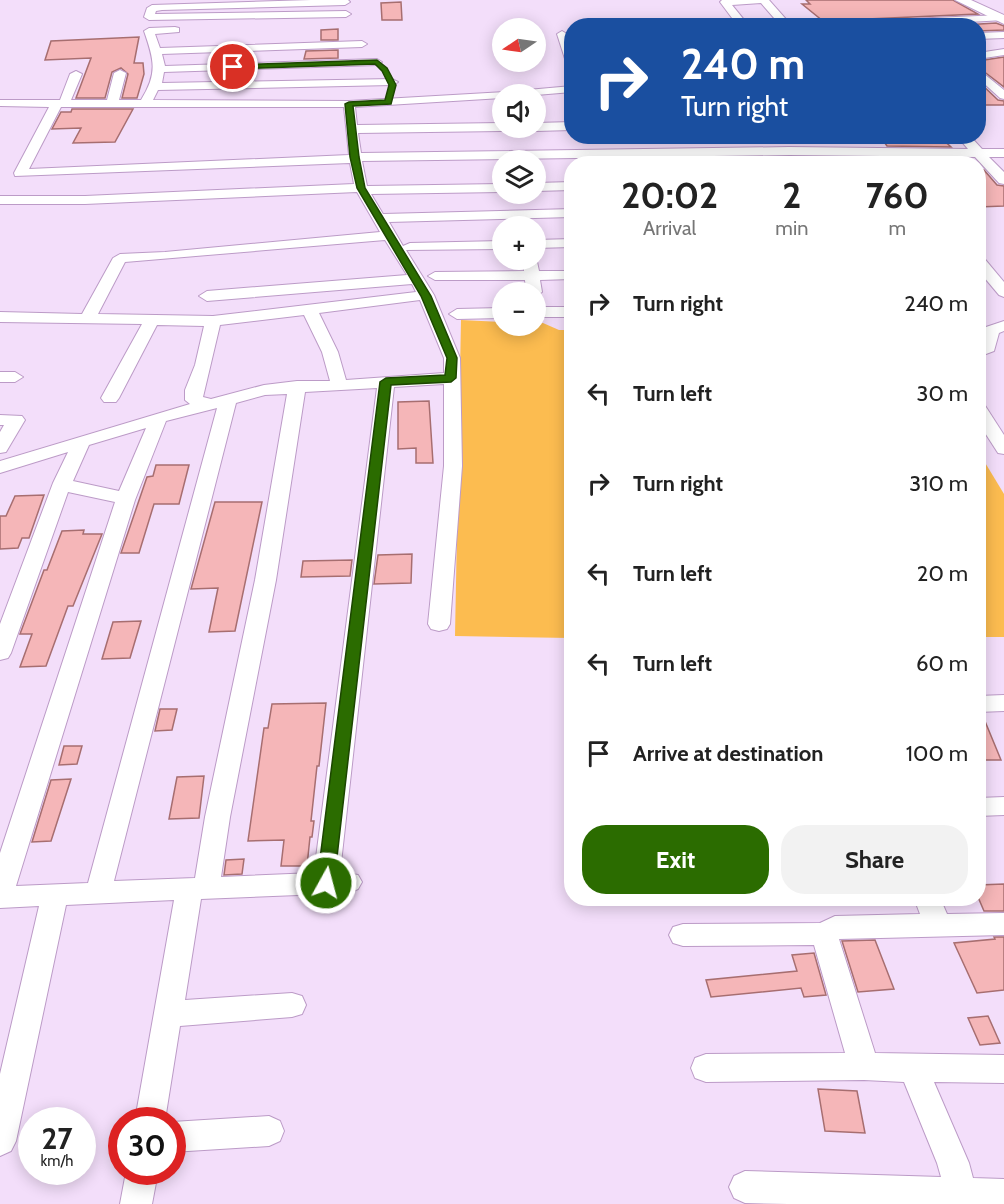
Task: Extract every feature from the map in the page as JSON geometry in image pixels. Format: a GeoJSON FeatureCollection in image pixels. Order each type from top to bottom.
{"type":"FeatureCollection","features":[{"type":"Feature","properties":{"kind":"street"},"geometry":{"type":"LineString","coordinates":[[737,18],[724,2],[764,0],[780,18]]}},
{"type":"Feature","properties":{"kind":"street"},"geometry":{"type":"LineString","coordinates":[[957,4],[977,7],[1003,19]]}},
{"type":"Feature","properties":{"kind":"street"},"geometry":{"type":"LineString","coordinates":[[162,7],[347,14],[149,18],[152,8],[162,7]]}},
{"type":"Feature","properties":{"kind":"street"},"geometry":{"type":"LineString","coordinates":[[347,14],[362,44],[385,70],[392,82],[388,103]]}},
{"type":"Feature","properties":{"kind":"street"},"geometry":{"type":"LineString","coordinates":[[986,20],[1003,19]]}},
{"type":"Feature","properties":{"kind":"street"},"geometry":{"type":"LineString","coordinates":[[145,103],[156,87],[161,69],[149,31],[184,30]]}},
{"type":"Feature","properties":{"kind":"street"},"geometry":{"type":"LineString","coordinates":[[562,34],[564,40]]}},
{"type":"Feature","properties":{"kind":"street"},"geometry":{"type":"LineString","coordinates":[[986,36],[1004,35]]}},
{"type":"Feature","properties":{"kind":"street"},"geometry":{"type":"LineString","coordinates":[[156,51],[362,44]]}},
{"type":"Feature","properties":{"kind":"street"},"geometry":{"type":"LineString","coordinates":[[986,55],[1004,52]]}},
{"type":"Feature","properties":{"kind":"street"},"geometry":{"type":"LineString","coordinates":[[161,69],[377,62]]}},
{"type":"Feature","properties":{"kind":"street"},"geometry":{"type":"LineString","coordinates":[[112,103],[120,73]]}},
{"type":"Feature","properties":{"kind":"street"},"geometry":{"type":"LineString","coordinates":[[76,74],[20,173],[355,158],[492,155]]}},
{"type":"Feature","properties":{"kind":"street"},"geometry":{"type":"LineString","coordinates":[[986,79],[1004,96]]}},
{"type":"Feature","properties":{"kind":"street"},"geometry":{"type":"LineString","coordinates":[[156,87],[392,82]]}},
{"type":"Feature","properties":{"kind":"street"},"geometry":{"type":"LineString","coordinates":[[546,91],[564,90]]}},
{"type":"Feature","properties":{"kind":"street"},"geometry":{"type":"LineString","coordinates":[[0,103],[349,104],[492,96]]}},
{"type":"Feature","properties":{"kind":"street"},"geometry":{"type":"LineString","coordinates":[[349,104],[355,158],[362,189],[426,296],[452,358],[453,466],[439,624]]}},
{"type":"Feature","properties":{"kind":"street"},"geometry":{"type":"LineString","coordinates":[[546,127],[564,126]]}},
{"type":"Feature","properties":{"kind":"street"},"geometry":{"type":"LineString","coordinates":[[352,129],[492,128]]}},
{"type":"Feature","properties":{"kind":"street"},"geometry":{"type":"LineString","coordinates":[[785,144],[792,156]]}},
{"type":"Feature","properties":{"kind":"street"},"geometry":{"type":"LineString","coordinates":[[884,144],[894,156]]}},
{"type":"Feature","properties":{"kind":"street"},"geometry":{"type":"LineString","coordinates":[[970,144],[982,156]]}},
{"type":"Feature","properties":{"kind":"street"},"geometry":{"type":"LineString","coordinates":[[744,156],[789,151],[1004,153]]}},
{"type":"Feature","properties":{"kind":"street"},"geometry":{"type":"LineString","coordinates":[[546,155],[622,156]]}},
{"type":"Feature","properties":{"kind":"street"},"geometry":{"type":"LineString","coordinates":[[986,161],[1004,180]]}},
{"type":"Feature","properties":{"kind":"street"},"geometry":{"type":"LineString","coordinates":[[546,187],[564,186]]}},
{"type":"Feature","properties":{"kind":"street"},"geometry":{"type":"LineString","coordinates":[[0,200],[85,200],[362,189],[492,188]]}},
{"type":"Feature","properties":{"kind":"street"},"geometry":{"type":"LineString","coordinates":[[379,218],[564,213]]}},
{"type":"Feature","properties":{"kind":"street"},"geometry":{"type":"LineString","coordinates":[[88,318],[120,258],[165,256],[389,235]]}},
{"type":"Feature","properties":{"kind":"street"},"geometry":{"type":"LineString","coordinates":[[546,244],[564,243]]}},
{"type":"Feature","properties":{"kind":"street"},"geometry":{"type":"LineString","coordinates":[[410,247],[492,245]]}},
{"type":"Feature","properties":{"kind":"street"},"geometry":{"type":"LineString","coordinates":[[531,270],[533,282]]}},
{"type":"Feature","properties":{"kind":"street"},"geometry":{"type":"LineString","coordinates":[[986,270],[1004,292]]}},
{"type":"Feature","properties":{"kind":"street"},"geometry":{"type":"LineString","coordinates":[[435,276],[564,275]]}},
{"type":"Feature","properties":{"kind":"street"},"geometry":{"type":"LineString","coordinates":[[207,296],[416,279]]}},
{"type":"Feature","properties":{"kind":"street"},"geometry":{"type":"LineString","coordinates":[[0,317],[213,321],[426,296]]}},
{"type":"Feature","properties":{"kind":"street"},"geometry":{"type":"LineString","coordinates":[[309,309],[330,352],[339,384]]}},
{"type":"Feature","properties":{"kind":"street"},"geometry":{"type":"LineString","coordinates":[[546,311],[564,312]]}},
{"type":"Feature","properties":{"kind":"street"},"geometry":{"type":"LineString","coordinates":[[457,314],[492,313]]}},
{"type":"Feature","properties":{"kind":"street"},"geometry":{"type":"LineString","coordinates":[[110,398],[152,320]]}},
{"type":"Feature","properties":{"kind":"street"},"geometry":{"type":"LineString","coordinates":[[213,321],[203,365],[194,390],[194,400],[219,402]]}},
{"type":"Feature","properties":{"kind":"street"},"geometry":{"type":"LineString","coordinates":[[986,349],[992,330],[1004,326]]}},
{"type":"Feature","properties":{"kind":"street"},"geometry":{"type":"LineString","coordinates":[[0,467],[159,418],[264,390],[297,386],[451,378]]}},
{"type":"Feature","properties":{"kind":"street"},"geometry":{"type":"LineString","coordinates":[[159,418],[125,500],[0,895],[55,896],[337,883],[386,382]]}},
{"type":"Feature","properties":{"kind":"street"},"geometry":{"type":"LineString","coordinates":[[152,1107],[168,1014],[210,844],[243,696],[283,488],[297,386]]}},
{"type":"Feature","properties":{"kind":"street"},"geometry":{"type":"LineString","coordinates":[[98,894],[219,402]]}},
{"type":"Feature","properties":{"kind":"street"},"geometry":{"type":"LineString","coordinates":[[0,420],[16,420],[0,448]]}},
{"type":"Feature","properties":{"kind":"street"},"geometry":{"type":"LineString","coordinates":[[986,422],[1004,449]]}},
{"type":"Feature","properties":{"kind":"street"},"geometry":{"type":"LineString","coordinates":[[0,652],[62,483],[82,442]]}},
{"type":"Feature","properties":{"kind":"street"},"geometry":{"type":"LineString","coordinates":[[62,483],[72,488],[113,493],[125,500]]}},
{"type":"Feature","properties":{"kind":"street"},"geometry":{"type":"LineString","coordinates":[[986,704],[1004,703]]}},
{"type":"Feature","properties":{"kind":"street"},"geometry":{"type":"LineString","coordinates":[[986,807],[1004,806]]}},
{"type":"Feature","properties":{"kind":"street"},"geometry":{"type":"LineString","coordinates":[[0,1141],[55,896]]}},
{"type":"Feature","properties":{"kind":"street"},"geometry":{"type":"LineString","coordinates":[[930,906],[937,923]]}},
{"type":"Feature","properties":{"kind":"street"},"geometry":{"type":"LineString","coordinates":[[683,935],[824,934],[835,927],[937,923],[1004,924]]}},
{"type":"Feature","properties":{"kind":"street"},"geometry":{"type":"LineString","coordinates":[[824,934],[864,1066]]}},
{"type":"Feature","properties":{"kind":"street"},"geometry":{"type":"LineString","coordinates":[[168,1014],[292,1005]]}},
{"type":"Feature","properties":{"kind":"street"},"geometry":{"type":"LineString","coordinates":[[706,1068],[864,1066],[1004,1069]]}},
{"type":"Feature","properties":{"kind":"street"},"geometry":{"type":"LineString","coordinates":[[913,1068],[943,1137],[962,1199]]}},
{"type":"Feature","properties":{"kind":"street"},"geometry":{"type":"LineString","coordinates":[[186,1136],[268,1131]]}},
{"type":"Feature","properties":{"kind":"street"},"geometry":{"type":"LineString","coordinates":[[136,1204],[140,1185]]}},
{"type":"Feature","properties":{"kind":"street"},"geometry":{"type":"LineString","coordinates":[[745,1187],[962,1199],[1004,1195]]}},
{"type":"Feature","properties":{"kind":"shaded area"},"geometry":{"type":"Polygon","coordinates":[[[461,320],[492,322],[492,336],[546,336],[546,324],[564,330],[564,638],[455,636],[461,320]]]}},
{"type":"Feature","properties":{"kind":"shaded area"},"geometry":{"type":"Polygon","coordinates":[[[986,464],[1004,494],[1004,637],[986,637],[986,464]]]}},
{"type":"Feature","properties":{"kind":"building"},"geometry":{"type":"Polygon","coordinates":[[[806,0],[953,0],[978,14],[819,18],[802,4],[810,4],[806,0]]]}},
{"type":"Feature","properties":{"kind":"building"},"geometry":{"type":"Polygon","coordinates":[[[401,2],[402,20],[382,20],[381,3],[401,2]]]}},
{"type":"Feature","properties":{"kind":"building"},"geometry":{"type":"Polygon","coordinates":[[[996,23],[1004,26],[1004,30],[986,31],[986,24],[996,23]]]}},
{"type":"Feature","properties":{"kind":"building"},"geometry":{"type":"Polygon","coordinates":[[[338,29],[338,40],[321,40],[321,30],[338,29]]]}},
{"type":"Feature","properties":{"kind":"building"},"geometry":{"type":"Polygon","coordinates":[[[139,37],[134,63],[143,63],[144,74],[137,98],[122,98],[128,74],[121,68],[112,72],[105,98],[76,98],[91,58],[45,60],[51,41],[139,37]]]}},
{"type":"Feature","properties":{"kind":"building"},"geometry":{"type":"Polygon","coordinates":[[[338,50],[338,58],[304,59],[306,51],[338,50]]]}},
{"type":"Feature","properties":{"kind":"building"},"geometry":{"type":"Polygon","coordinates":[[[1004,57],[1004,87],[986,73],[986,60],[1004,57]]]}},
{"type":"Feature","properties":{"kind":"building"},"geometry":{"type":"Polygon","coordinates":[[[986,89],[998,100],[1004,101],[1004,105],[986,105],[986,89]]]}},
{"type":"Feature","properties":{"kind":"building"},"geometry":{"type":"Polygon","coordinates":[[[72,109],[133,109],[115,142],[73,143],[81,128],[52,129],[61,112],[71,112],[72,109]]]}},
{"type":"Feature","properties":{"kind":"building"},"geometry":{"type":"Polygon","coordinates":[[[886,144],[948,144],[951,147],[887,146],[886,144]]]}},
{"type":"Feature","properties":{"kind":"building"},"geometry":{"type":"Polygon","coordinates":[[[986,172],[997,185],[1004,186],[1004,206],[986,207],[986,172]]]}},
{"type":"Feature","properties":{"kind":"building"},"geometry":{"type":"Polygon","coordinates":[[[429,401],[433,463],[416,463],[416,448],[398,449],[398,402],[429,401]]]}},
{"type":"Feature","properties":{"kind":"building"},"geometry":{"type":"Polygon","coordinates":[[[156,465],[189,465],[179,504],[154,504],[139,553],[121,553],[147,477],[153,476],[156,465]]]}},
{"type":"Feature","properties":{"kind":"building"},"geometry":{"type":"Polygon","coordinates":[[[44,495],[29,538],[22,538],[18,548],[0,549],[0,516],[6,516],[15,496],[44,495]]]}},
{"type":"Feature","properties":{"kind":"building"},"geometry":{"type":"Polygon","coordinates":[[[215,502],[262,502],[235,631],[209,632],[218,588],[191,589],[215,502]]]}},
{"type":"Feature","properties":{"kind":"building"},"geometry":{"type":"Polygon","coordinates":[[[84,530],[83,534],[102,534],[73,606],[68,606],[46,666],[20,667],[32,634],[20,634],[44,570],[47,570],[62,531],[84,530]]]}},
{"type":"Feature","properties":{"kind":"building"},"geometry":{"type":"Polygon","coordinates":[[[412,554],[411,583],[374,584],[378,555],[412,554]]]}},
{"type":"Feature","properties":{"kind":"building"},"geometry":{"type":"Polygon","coordinates":[[[352,560],[350,576],[301,577],[303,561],[352,560]]]}},
{"type":"Feature","properties":{"kind":"building"},"geometry":{"type":"Polygon","coordinates":[[[141,621],[130,658],[102,659],[113,622],[141,621]]]}},
{"type":"Feature","properties":{"kind":"building"},"geometry":{"type":"Polygon","coordinates":[[[326,703],[307,866],[281,866],[284,840],[248,841],[264,728],[268,728],[272,704],[326,703]]]}},
{"type":"Feature","properties":{"kind":"building"},"geometry":{"type":"Polygon","coordinates":[[[160,709],[177,709],[172,730],[155,731],[160,709]]]}},
{"type":"Feature","properties":{"kind":"building"},"geometry":{"type":"Polygon","coordinates":[[[986,724],[1001,760],[986,760],[986,724]]]}},
{"type":"Feature","properties":{"kind":"building"},"geometry":{"type":"Polygon","coordinates":[[[64,746],[82,746],[77,764],[59,765],[64,746]]]}},
{"type":"Feature","properties":{"kind":"building"},"geometry":{"type":"Polygon","coordinates":[[[204,776],[199,818],[169,819],[177,777],[204,776]]]}},
{"type":"Feature","properties":{"kind":"building"},"geometry":{"type":"Polygon","coordinates":[[[71,779],[51,841],[32,842],[51,780],[71,779]]]}},
{"type":"Feature","properties":{"kind":"building"},"geometry":{"type":"Polygon","coordinates":[[[244,859],[242,874],[224,875],[226,860],[244,859]]]}},
{"type":"Feature","properties":{"kind":"building"},"geometry":{"type":"Polygon","coordinates":[[[1004,884],[1004,911],[984,911],[982,906],[986,906],[986,885],[1004,884]]]}},
{"type":"Feature","properties":{"kind":"building"},"geometry":{"type":"Polygon","coordinates":[[[994,937],[1004,937],[1004,990],[977,993],[954,943],[995,939],[994,937]]]}},
{"type":"Feature","properties":{"kind":"building"},"geometry":{"type":"Polygon","coordinates":[[[875,940],[894,989],[858,992],[842,941],[875,940]]]}},
{"type":"Feature","properties":{"kind":"building"},"geometry":{"type":"Polygon","coordinates":[[[814,953],[826,995],[804,997],[801,988],[711,997],[706,980],[797,971],[792,955],[814,953]]]}},
{"type":"Feature","properties":{"kind":"building"},"geometry":{"type":"Polygon","coordinates":[[[988,1016],[1000,1043],[980,1045],[968,1018],[988,1016]]]}},
{"type":"Feature","properties":{"kind":"building"},"geometry":{"type":"Polygon","coordinates":[[[818,1089],[857,1091],[865,1133],[825,1131],[818,1089]]]}},
{"type":"Feature","properties":{"kind":"route"},"geometry":{"type":"LineString","coordinates":[[233,67],[377,62],[385,70],[393,85],[388,103],[349,104],[361,188],[426,296],[452,358],[451,378],[386,382],[326,883]]}}]}
